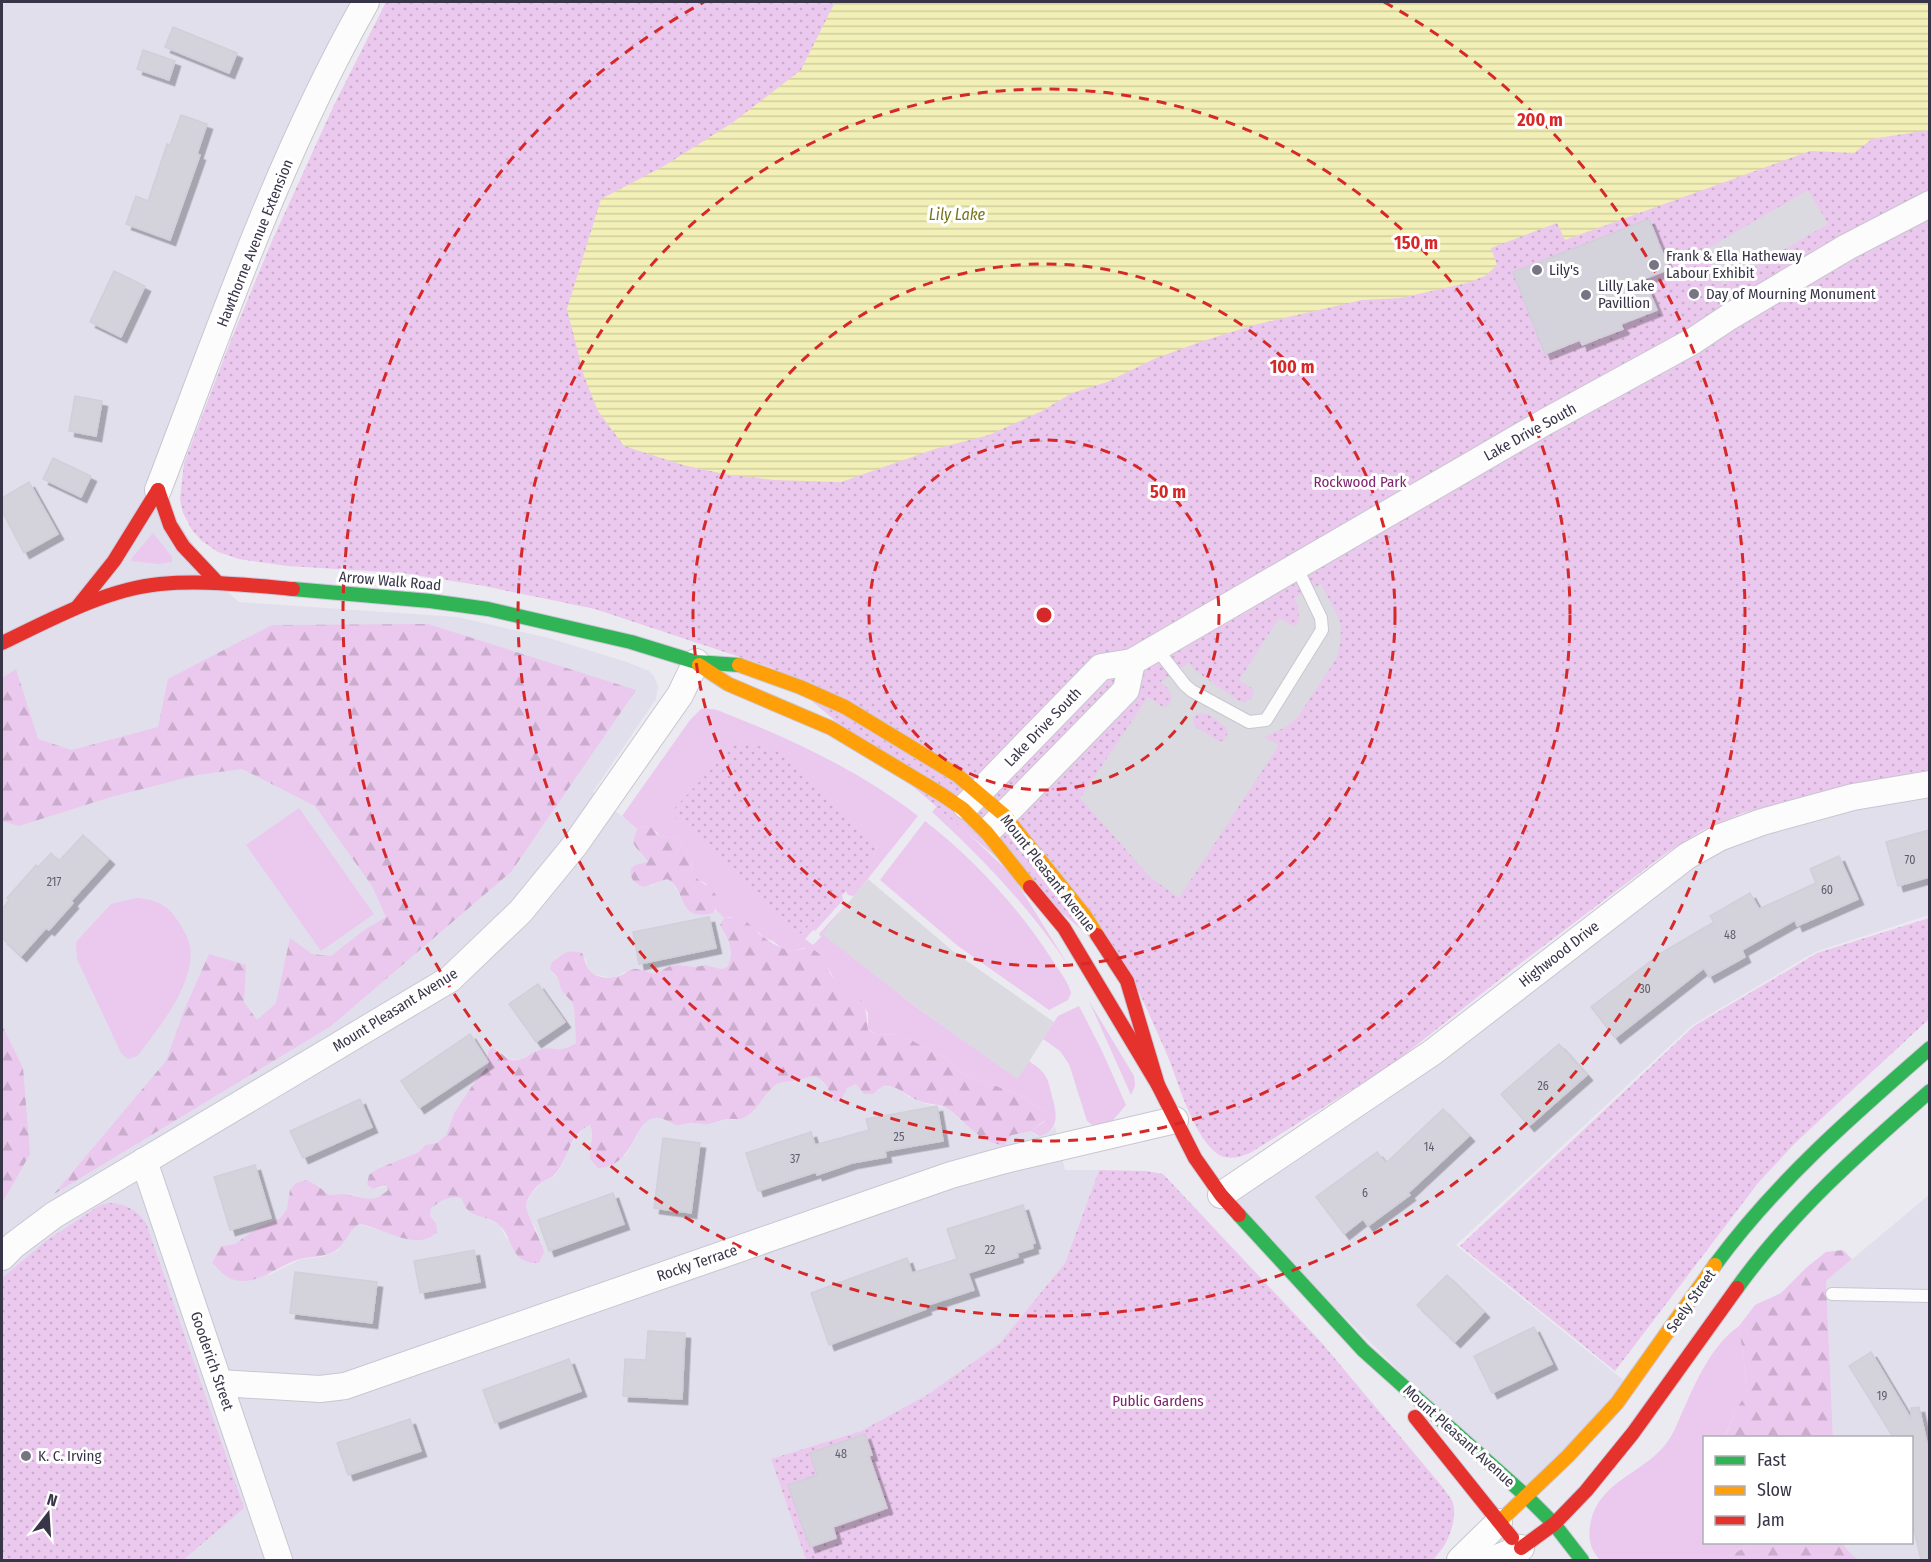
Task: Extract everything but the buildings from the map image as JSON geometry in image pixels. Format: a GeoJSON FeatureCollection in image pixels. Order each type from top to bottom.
{"type":"FeatureCollection","features":[{"type":"Feature","properties":{"kind":"street","name":"Hawthorne Avenue Extension"},"geometry":{"type":"LineString","coordinates":[[158,490],[267,210],[304,124],[366,2]]}},
{"type":"Feature","properties":{"kind":"street","name":"Lake Drive South"},"geometry":{"type":"LineString","coordinates":[[971,801],[1101,667],[1132,662],[1545,422],[1693,341],[1847,247],[1929,204]]}},
{"type":"Feature","properties":{"kind":"street"},"geometry":{"type":"LineString","coordinates":[[158,490],[170,525],[183,546],[217,582]]}},
{"type":"Feature","properties":{"kind":"street"},"geometry":{"type":"LineString","coordinates":[[78,606],[114,561],[158,490]]}},
{"type":"Feature","properties":{"kind":"street","name":"Arrow Walk Road"},"geometry":{"type":"LineString","coordinates":[[2,643],[78,606],[135,589],[159,584],[217,582],[430,601],[488,609],[631,642],[696,662]]}},
{"type":"Feature","properties":{"kind":"street","name":"Mount Pleasant Avenue"},"geometry":{"type":"LineString","coordinates":[[696,662],[743,665],[827,699],[957,775],[987,833],[1064,928],[1158,1085],[1195,1158],[1221,1195],[1363,1350],[1526,1554]]}},
{"type":"Feature","properties":{"kind":"street","name":"Mount Pleasant Avenue"},"geometry":{"type":"LineString","coordinates":[[696,662],[728,684],[831,728],[941,794],[971,801],[1004,814],[1085,916],[1127,981],[1158,1085]]}},
{"type":"Feature","properties":{"kind":"street","name":"Mount Pleasant Avenue"},"geometry":{"type":"LineString","coordinates":[[2,1257],[54,1215],[450,979],[521,911],[576,845],[680,694],[696,662]]}},
{"type":"Feature","properties":{"kind":"street"},"geometry":{"type":"LineString","coordinates":[[987,833],[1126,690],[1132,662]]}},
{"type":"Feature","properties":{"kind":"street","name":"Highwood Drive"},"geometry":{"type":"LineString","coordinates":[[1221,1195],[1433,1052],[1687,856],[1721,837],[1762,822],[1853,797],[1929,784]]}},
{"type":"Feature","properties":{"kind":"street","name":"Seely Street"},"geometry":{"type":"LineString","coordinates":[[1460,1560],[1582,1444],[1630,1386],[1726,1251],[1782,1185],[1835,1133],[1929,1048]]}},
{"type":"Feature","properties":{"kind":"street","name":"Seely Street"},"geometry":{"type":"LineString","coordinates":[[1492,1560],[1526,1554],[1586,1491],[1633,1433],[1752,1267],[1780,1233],[1860,1152],[1929,1091]]}},
{"type":"Feature","properties":{"kind":"street","name":"Rocky Terrace"},"geometry":{"type":"LineString","coordinates":[[220,1383],[320,1389],[345,1386],[951,1175],[1174,1120]]}},
{"type":"Feature","properties":{"kind":"street","name":"Gooderich Street"},"geometry":{"type":"LineString","coordinates":[[144,1161],[279,1560]]}},
{"type":"Feature","properties":{"kind":"street","name":"Mount Pleasant Avenue"},"geometry":{"type":"LineString","coordinates":[[1363,1350],[1527,1496],[1554,1524],[1582,1560]]}},
{"type":"Feature","properties":{"kind":"lane"},"geometry":{"type":"LineString","coordinates":[[1156,648],[1192,691],[1249,722],[1266,720],[1322,630],[1321,618],[1296,566]]}},
{"type":"Feature","properties":{"kind":"lane"},"geometry":{"type":"LineString","coordinates":[[1832,1294],[1929,1296]]}},
{"type":"Feature","properties":{"kind":"shaded area"},"geometry":{"type":"Polygon","coordinates":[[[2,2],[366,2],[158,490],[217,582],[239,602],[457,617],[549,638],[649,671],[658,686],[656,699],[593,792],[637,829],[636,848],[648,862],[650,886],[666,879],[672,881],[687,909],[713,913],[716,910],[724,918],[720,925],[732,950],[731,960],[727,967],[721,969],[707,965],[695,967],[678,965],[670,966],[655,974],[639,969],[630,970],[613,978],[592,974],[587,968],[586,959],[563,954],[552,962],[553,974],[558,978],[561,990],[574,1007],[576,1043],[559,1051],[537,1050],[521,1060],[510,1059],[497,1049],[488,1056],[488,1066],[454,1113],[446,1135],[437,1143],[425,1145],[419,1152],[377,1169],[367,1185],[373,1189],[387,1186],[389,1190],[381,1196],[368,1199],[349,1194],[329,1195],[318,1185],[287,1209],[280,1218],[257,1228],[235,1244],[221,1246],[269,1275],[301,1259],[322,1257],[338,1250],[352,1228],[359,1224],[404,1237],[436,1223],[430,1216],[431,1207],[454,1196],[461,1198],[468,1210],[500,1225],[506,1238],[542,1244],[526,1212],[526,1203],[543,1181],[555,1176],[563,1163],[567,1150],[584,1128],[590,1125],[592,1131],[590,1142],[625,1156],[646,1121],[652,1118],[663,1118],[678,1126],[684,1123],[711,1124],[728,1119],[736,1120],[754,1111],[770,1089],[780,1082],[794,1082],[808,1076],[821,1079],[831,1092],[832,1098],[842,1099],[847,1087],[856,1084],[878,1091],[883,1086],[895,1087],[909,1097],[926,1104],[947,1108],[961,1121],[989,1140],[1007,1141],[1012,1135],[1031,1131],[1037,1136],[1052,1130],[1055,1126],[1065,1170],[1099,1170],[1065,1263],[1000,1343],[927,1395],[861,1431],[771,1459],[806,1560],[2,1560],[2,2]]]}},
{"type":"Feature","properties":{"kind":"shaded area"},"geometry":{"type":"Polygon","coordinates":[[[1808,190],[1828,224],[1723,285],[1703,251],[1808,190]]]}},
{"type":"Feature","properties":{"kind":"shaded area"},"geometry":{"type":"Polygon","coordinates":[[[1321,584],[1341,627],[1340,646],[1336,659],[1297,718],[1288,726],[1264,737],[1279,745],[1179,898],[1151,878],[1080,798],[1148,697],[1163,707],[1170,705],[1172,695],[1160,682],[1190,662],[1193,669],[1239,701],[1245,702],[1250,699],[1254,693],[1253,689],[1239,680],[1279,618],[1294,626],[1299,620],[1298,604],[1293,598],[1321,584]],[[1197,714],[1193,718],[1194,726],[1219,741],[1223,741],[1228,733],[1226,728],[1209,714],[1197,714]]]}},
{"type":"Feature","properties":{"kind":"shaded area"},"geometry":{"type":"Polygon","coordinates":[[[1929,784],[1929,915],[1815,952],[1691,1026],[1456,1245],[1631,1386],[1526,1496],[1221,1195],[1687,856],[1929,784]]]}},
{"type":"Feature","properties":{"kind":"shaded area"},"geometry":{"type":"Polygon","coordinates":[[[868,879],[954,952],[1054,1022],[1018,1079],[916,1007],[822,934],[868,879]]]}},
{"type":"Feature","properties":{"kind":"shaded area"},"geometry":{"type":"Polygon","coordinates":[[[1929,1195],[1929,1560],[1860,1560],[1853,1556],[1843,1544],[1913,1544],[1913,1436],[1833,1436],[1826,1281],[1929,1195]]]}},
{"type":"Feature","properties":{"kind":"green space","name":"Rockwood Park"},"geometry":{"type":"Polygon","coordinates":[[[386,2],[1929,2],[1929,770],[1743,813],[1701,831],[1665,854],[1390,1066],[1250,1153],[1232,1158],[1223,1157],[1207,1143],[1193,1120],[1168,1057],[1127,968],[773,668],[595,609],[484,586],[402,573],[288,566],[239,559],[218,552],[202,541],[192,530],[183,513],[180,499],[184,463],[272,241],[334,105],[386,2]]]}},
{"type":"Feature","properties":{"kind":"green space"},"geometry":{"type":"Polygon","coordinates":[[[153,533],[172,557],[172,562],[158,564],[131,561],[132,558],[153,533]]]}},
{"type":"Feature","properties":{"kind":"green space"},"geometry":{"type":"Polygon","coordinates":[[[428,624],[636,690],[511,872],[331,1026],[54,1194],[166,1061],[185,1008],[209,954],[246,965],[244,1002],[257,1020],[276,1003],[290,938],[312,954],[331,956],[364,930],[386,917],[372,886],[315,806],[242,769],[197,775],[111,797],[19,826],[2,821],[2,678],[16,669],[38,739],[72,750],[158,727],[168,679],[272,625],[428,624]]]}},
{"type":"Feature","properties":{"kind":"green space"},"geometry":{"type":"Polygon","coordinates":[[[705,708],[717,710],[744,721],[822,756],[895,799],[918,816],[854,896],[848,895],[846,891],[868,871],[878,844],[800,934],[842,895],[843,900],[805,939],[813,945],[821,937],[819,934],[848,902],[823,934],[916,1007],[1017,1078],[1029,1061],[1039,1068],[1046,1076],[1055,1109],[1055,1121],[1051,1130],[1039,1136],[1031,1131],[1044,1122],[1048,1115],[1020,1095],[961,1073],[950,1061],[900,1035],[876,1034],[868,1029],[868,1013],[856,994],[835,980],[828,968],[804,948],[784,950],[773,941],[764,938],[731,917],[724,918],[716,910],[717,901],[705,883],[696,879],[692,874],[691,858],[678,839],[659,836],[657,832],[646,826],[637,829],[622,816],[690,720],[705,708]]]}},
{"type":"Feature","properties":{"kind":"green space"},"geometry":{"type":"Polygon","coordinates":[[[737,742],[783,751],[878,844],[868,871],[800,934],[670,813],[737,742]]]}},
{"type":"Feature","properties":{"kind":"green space"},"geometry":{"type":"Polygon","coordinates":[[[938,805],[1012,875],[1070,968],[1039,925],[1006,886],[932,812],[938,805]]]}},
{"type":"Feature","properties":{"kind":"green space"},"geometry":{"type":"Polygon","coordinates":[[[299,808],[374,914],[321,951],[246,845],[299,808]]]}},
{"type":"Feature","properties":{"kind":"green space"},"geometry":{"type":"Polygon","coordinates":[[[925,821],[979,868],[1026,922],[1066,980],[1071,993],[1068,1000],[1049,1010],[958,946],[880,880],[925,821]]]}},
{"type":"Feature","properties":{"kind":"green space"},"geometry":{"type":"Polygon","coordinates":[[[646,826],[652,828],[659,836],[678,839],[691,858],[692,874],[716,895],[717,906],[713,913],[701,915],[687,909],[673,883],[667,879],[644,887],[633,881],[631,869],[635,865],[648,862],[633,842],[637,829],[646,826]]]}},
{"type":"Feature","properties":{"kind":"green space"},"geometry":{"type":"Polygon","coordinates":[[[136,898],[160,903],[174,915],[188,939],[190,960],[188,974],[175,1003],[140,1053],[128,1059],[121,1053],[77,959],[76,942],[111,904],[136,898]]]}},
{"type":"Feature","properties":{"kind":"green space"},"geometry":{"type":"Polygon","coordinates":[[[724,918],[739,918],[747,922],[765,938],[786,950],[814,950],[823,958],[834,978],[859,996],[866,1011],[868,1030],[876,1034],[900,1035],[911,1040],[950,1061],[961,1073],[1020,1095],[1048,1115],[1048,1118],[1031,1131],[1012,1135],[1004,1145],[996,1144],[974,1131],[945,1107],[921,1102],[896,1088],[883,1086],[873,1094],[864,1094],[856,1084],[847,1088],[842,1099],[835,1102],[823,1081],[810,1076],[777,1084],[750,1114],[740,1119],[727,1119],[709,1124],[686,1123],[678,1126],[660,1118],[651,1119],[639,1131],[621,1159],[611,1165],[598,1168],[590,1159],[592,1131],[590,1125],[583,1129],[573,1140],[556,1173],[530,1194],[526,1205],[544,1252],[539,1263],[522,1259],[517,1255],[498,1224],[471,1212],[461,1198],[453,1197],[431,1208],[430,1216],[436,1223],[437,1232],[429,1238],[419,1240],[399,1237],[359,1224],[335,1251],[291,1262],[254,1279],[235,1280],[224,1275],[212,1263],[221,1246],[235,1244],[257,1228],[280,1218],[287,1209],[290,1190],[296,1183],[306,1180],[329,1195],[345,1194],[374,1198],[383,1194],[388,1190],[387,1186],[373,1189],[367,1185],[369,1175],[377,1169],[419,1152],[425,1145],[437,1143],[446,1135],[454,1113],[488,1066],[488,1051],[492,1048],[509,1059],[516,1060],[523,1059],[535,1051],[549,1048],[560,1049],[576,1043],[574,1007],[561,990],[558,978],[550,969],[552,962],[569,952],[582,953],[590,971],[605,978],[618,976],[634,969],[655,974],[670,966],[678,965],[695,967],[706,965],[721,969],[727,967],[731,956],[730,946],[720,925],[724,918]]]}},
{"type":"Feature","properties":{"kind":"green space"},"geometry":{"type":"Polygon","coordinates":[[[1929,918],[1929,1019],[1795,1143],[1758,1183],[1615,1371],[1460,1246],[1694,1026],[1817,953],[1929,918]]]}},
{"type":"Feature","properties":{"kind":"green space"},"geometry":{"type":"Polygon","coordinates":[[[1089,1001],[1134,1076],[1135,1086],[1131,1095],[1089,1001]]]}},
{"type":"Feature","properties":{"kind":"green space"},"geometry":{"type":"Polygon","coordinates":[[[1079,1006],[1126,1105],[1109,1125],[1094,1126],[1087,1121],[1069,1064],[1060,1051],[1043,1039],[1058,1016],[1079,1006]]]}},
{"type":"Feature","properties":{"kind":"green space"},"geometry":{"type":"Polygon","coordinates":[[[2,1025],[23,1068],[30,1154],[2,1203],[2,1025]]]}},
{"type":"Feature","properties":{"kind":"green space","name":"Public Gardens"},"geometry":{"type":"Polygon","coordinates":[[[1099,1170],[1146,1171],[1163,1174],[1321,1342],[1452,1501],[1454,1518],[1450,1534],[1442,1549],[1432,1560],[806,1560],[771,1459],[861,1431],[927,1395],[1000,1343],[1065,1263],[1099,1170]]]}},
{"type":"Feature","properties":{"kind":"green space"},"geometry":{"type":"Polygon","coordinates":[[[109,1203],[130,1208],[146,1223],[244,1508],[183,1560],[2,1560],[2,1278],[46,1241],[100,1205],[109,1203]]]}},
{"type":"Feature","properties":{"kind":"green space"},"geometry":{"type":"Polygon","coordinates":[[[1843,1250],[1852,1259],[1826,1281],[1833,1436],[1726,1436],[1736,1409],[1748,1392],[1739,1326],[1755,1305],[1781,1293],[1826,1252],[1843,1250]]]}},
{"type":"Feature","properties":{"kind":"green space"},"geometry":{"type":"Polygon","coordinates":[[[1739,1326],[1748,1392],[1736,1409],[1725,1436],[1703,1436],[1703,1544],[1753,1544],[1720,1560],[1600,1560],[1592,1547],[1589,1535],[1591,1519],[1597,1505],[1621,1480],[1649,1461],[1665,1445],[1708,1361],[1730,1333],[1739,1326]]]}},
{"type":"Feature","properties":{"kind":"green space"},"geometry":{"type":"Polygon","coordinates":[[[1753,1544],[1843,1544],[1853,1556],[1860,1560],[1720,1560],[1753,1544]]]}},
{"type":"Feature","properties":{"kind":"water","name":"Lily Lake"},"geometry":{"type":"Polygon","coordinates":[[[835,2],[1929,2],[1929,130],[1872,139],[1854,153],[1810,151],[1565,240],[1557,223],[1491,248],[1497,265],[1485,276],[1467,283],[1401,298],[1362,300],[1254,325],[1203,341],[1154,359],[1107,382],[1072,393],[1042,411],[989,435],[935,449],[841,482],[774,480],[724,474],[683,465],[624,446],[598,411],[584,376],[567,309],[601,199],[664,166],[732,123],[801,70],[835,2]]]}},
{"type":"Feature","properties":{"kind":"traffic: fast"},"geometry":{"type":"LineString","coordinates":[[293,589],[430,601],[488,609],[631,642],[696,662],[739,665]]}},
{"type":"Feature","properties":{"kind":"traffic: fast"},"geometry":{"type":"LineString","coordinates":[[1715,1265],[1764,1206],[1816,1151],[1930,1048]]}},
{"type":"Feature","properties":{"kind":"traffic: fast"},"geometry":{"type":"LineString","coordinates":[[1737,1288],[1780,1234],[1828,1184],[1930,1091]]}},
{"type":"Feature","properties":{"kind":"traffic: fast"},"geometry":{"type":"LineString","coordinates":[[1239,1215],[1363,1350],[1526,1496],[1554,1524],[1582,1560]]}},
{"type":"Feature","properties":{"kind":"traffic: slow"},"geometry":{"type":"LineString","coordinates":[[699,665],[728,684],[831,728],[941,794],[963,809],[987,833],[1030,887]]}},
{"type":"Feature","properties":{"kind":"traffic: slow"},"geometry":{"type":"LineString","coordinates":[[739,665],[800,687],[845,707],[957,775],[1004,815],[1085,916],[1097,935]]}},
{"type":"Feature","properties":{"kind":"traffic: slow"},"geometry":{"type":"LineString","coordinates":[[1499,1522],[1568,1456],[1617,1403],[1715,1265]]}},
{"type":"Feature","properties":{"kind":"traffic: jam"},"geometry":{"type":"LineString","coordinates":[[158,490],[170,525],[183,546],[217,582]]}},
{"type":"Feature","properties":{"kind":"traffic: jam"},"geometry":{"type":"LineString","coordinates":[[78,606],[114,561],[158,490]]}},
{"type":"Feature","properties":{"kind":"traffic: jam"},"geometry":{"type":"LineString","coordinates":[[2,643],[79,607],[140,587],[160,584],[226,583],[293,589]]}},
{"type":"Feature","properties":{"kind":"traffic: jam"},"geometry":{"type":"LineString","coordinates":[[1030,887],[1064,928],[1158,1085],[1195,1158],[1221,1195],[1239,1215]]}},
{"type":"Feature","properties":{"kind":"traffic: jam"},"geometry":{"type":"LineString","coordinates":[[1097,935],[1127,981],[1158,1085]]}},
{"type":"Feature","properties":{"kind":"traffic: jam"},"geometry":{"type":"LineString","coordinates":[[1521,1548],[1554,1524],[1586,1491],[1633,1433],[1737,1288]]}},
{"type":"Feature","properties":{"kind":"traffic: jam"},"geometry":{"type":"LineString","coordinates":[[1415,1417],[1512,1538]]}},
{"type":"Feature","properties":{"kind":"place","name":"Frank & Ella Hatheway Labour Exhibit"},"geometry":{"type":"Point","coordinates":[1654,265]}},
{"type":"Feature","properties":{"kind":"place","name":"Lily's"},"geometry":{"type":"Point","coordinates":[1537,270]}},
{"type":"Feature","properties":{"kind":"place","name":"Day of Mourning Monument"},"geometry":{"type":"Point","coordinates":[1694,294]}},
{"type":"Feature","properties":{"kind":"place","name":"Lilly Lake Pavillion"},"geometry":{"type":"Point","coordinates":[1586,295]}},
{"type":"Feature","properties":{"kind":"place","name":"K. C. Irving"},"geometry":{"type":"Point","coordinates":[26,1456]}}]}
